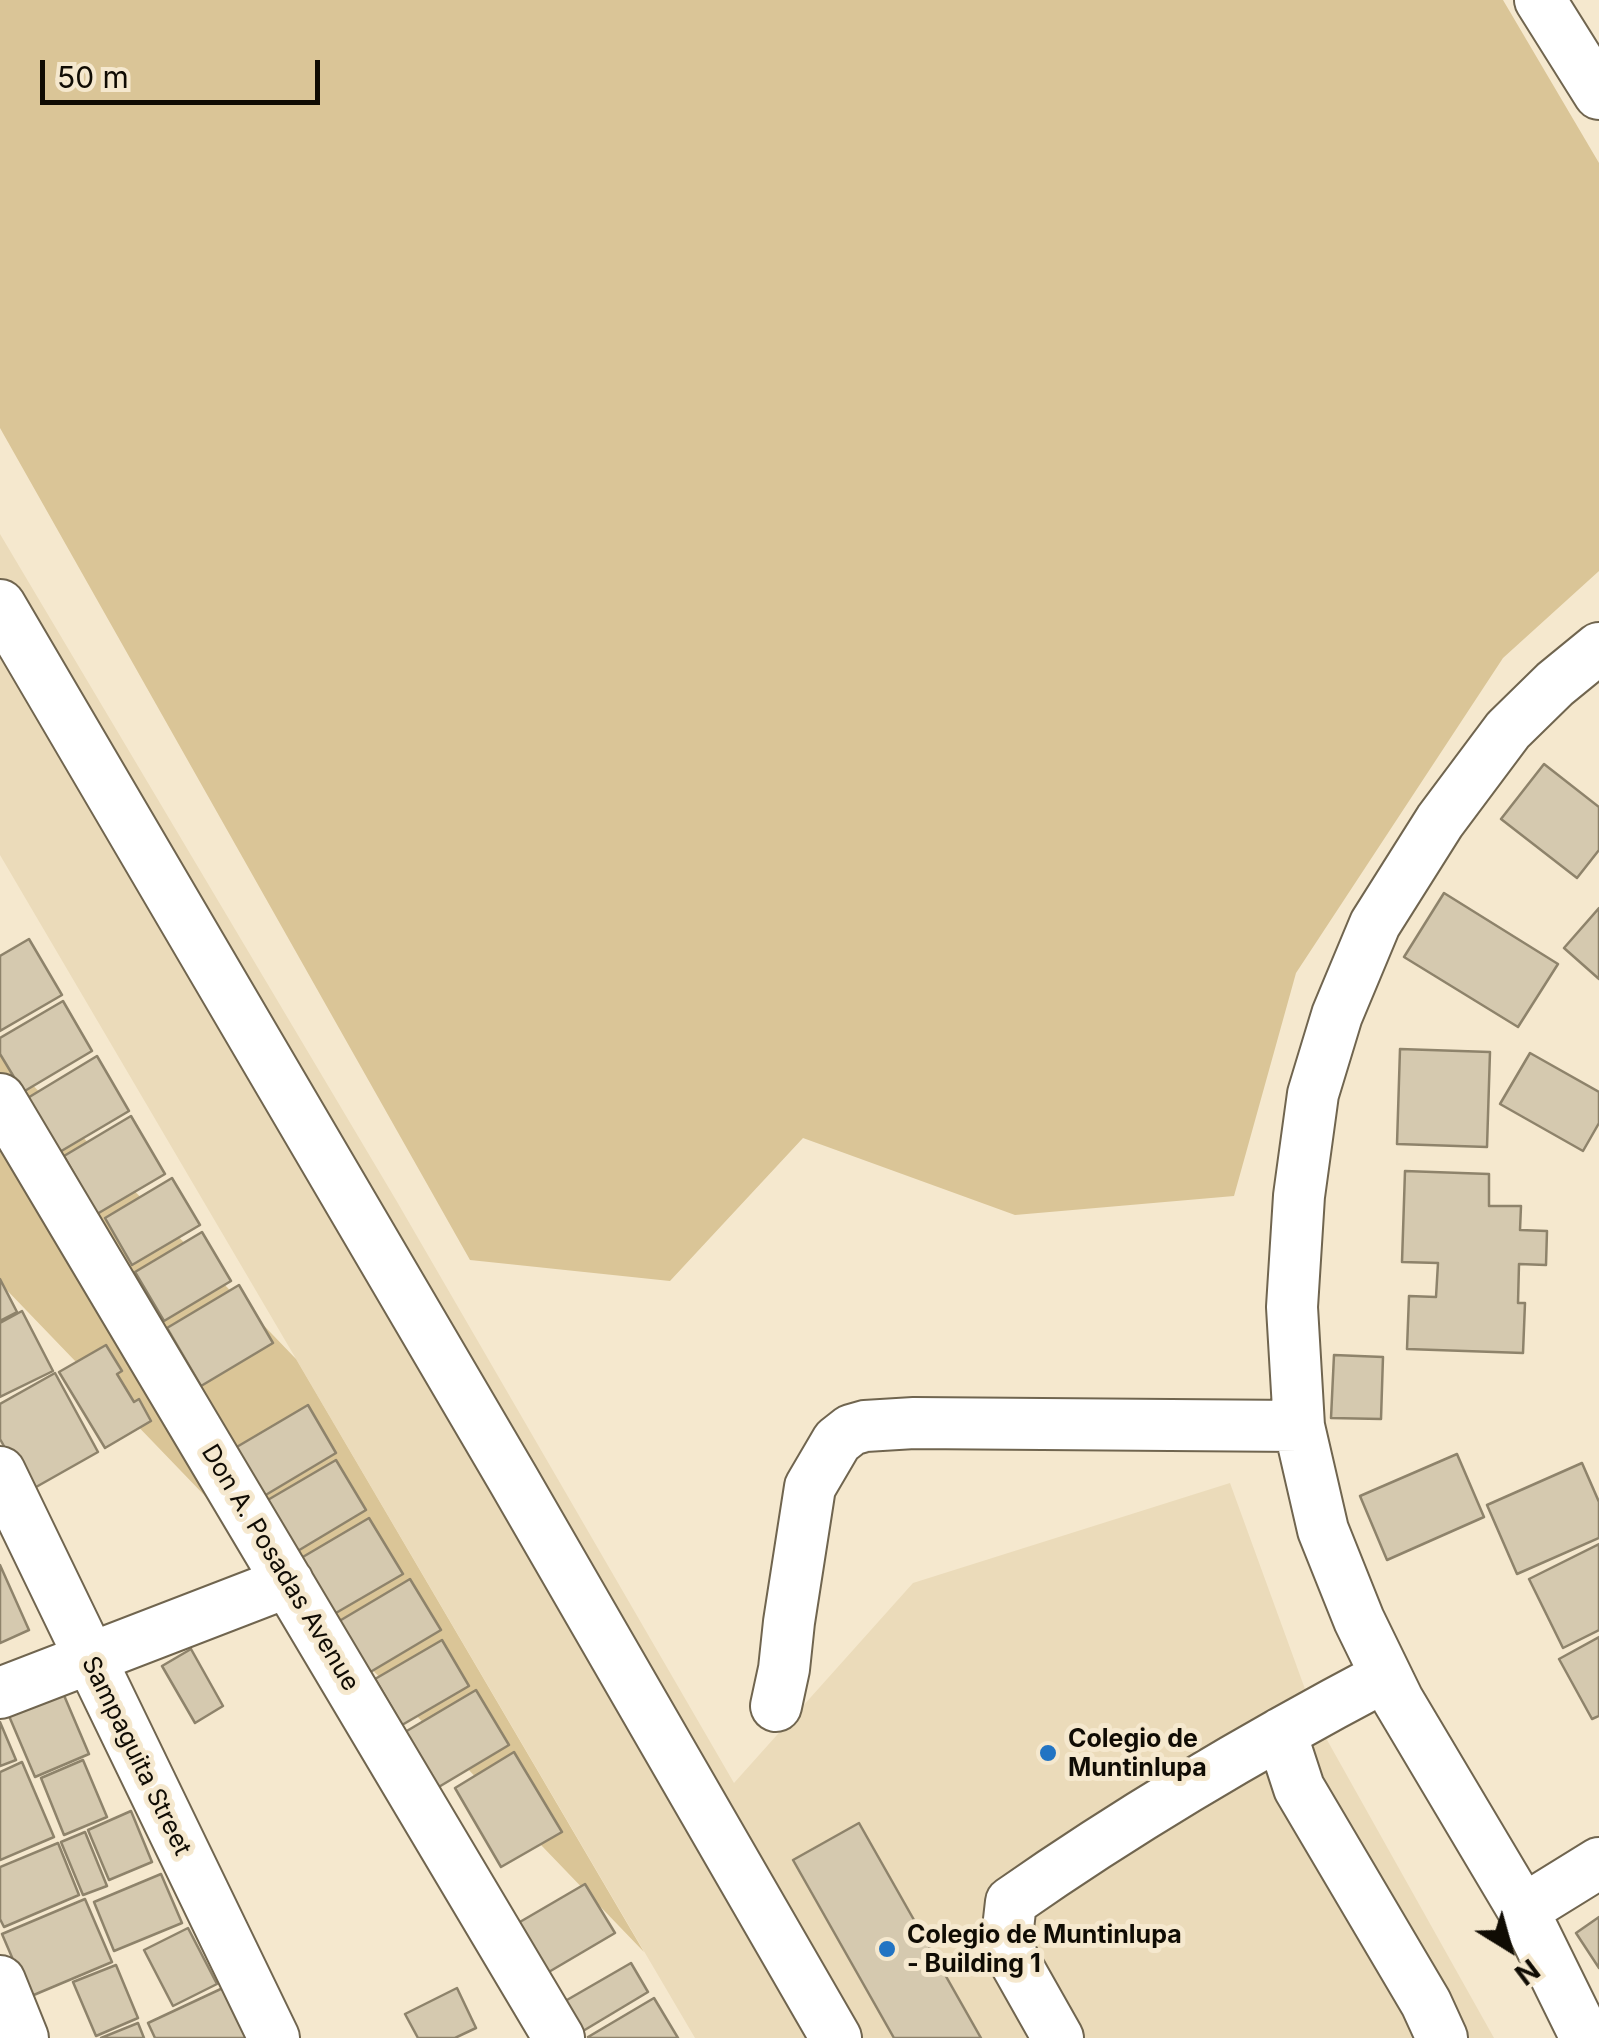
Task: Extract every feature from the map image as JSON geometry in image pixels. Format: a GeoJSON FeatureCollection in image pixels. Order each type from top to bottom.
{"type":"FeatureCollection","features":[{"type":"Feature","properties":{"kind":"street"},"geometry":{"type":"LineString","coordinates":[[1540,0],[1599,94]]}},
{"type":"Feature","properties":{"kind":"street"},"geometry":{"type":"LineString","coordinates":[[1566,0],[1599,54]]}},
{"type":"Feature","properties":{"kind":"street"},"geometry":{"type":"LineString","coordinates":[[0,604],[494,1445],[836,2038]]}},
{"type":"Feature","properties":{"kind":"street"},"geometry":{"type":"LineString","coordinates":[[1586,2038],[1523,1910],[1398,1700],[1359,1620],[1323,1530],[1299,1426],[1292,1307],[1299,1196],[1313,1094],[1338,1015],[1375,924],[1440,820],[1508,730],[1599,648]]}},
{"type":"Feature","properties":{"kind":"street","name":"Don A. Posadas Avenue"},"geometry":{"type":"LineString","coordinates":[[0,1099],[559,2038]]}},
{"type":"Feature","properties":{"kind":"street"},"geometry":{"type":"LineString","coordinates":[[776,1706],[810,1487],[837,1442],[851,1430],[914,1423],[1299,1426]]}},
{"type":"Feature","properties":{"kind":"street","name":"Sampaguita Street"},"geometry":{"type":"LineString","coordinates":[[0,1472],[274,2038]]}},
{"type":"Feature","properties":{"kind":"street"},"geometry":{"type":"LineString","coordinates":[[0,1692],[288,1582]]}},
{"type":"Feature","properties":{"kind":"street"},"geometry":{"type":"LineString","coordinates":[[1058,2038],[1006,1946],[1011,1902],[1088,1848],[1386,1676]]}},
{"type":"Feature","properties":{"kind":"street"},"geometry":{"type":"LineString","coordinates":[[1281,1734],[1300,1788],[1426,2003],[1442,2038]]}},
{"type":"Feature","properties":{"kind":"street"},"geometry":{"type":"LineString","coordinates":[[1523,1910],[1599,1863]]}},
{"type":"Feature","properties":{"kind":"street"},"geometry":{"type":"LineString","coordinates":[[0,1981],[23,2038]]}},
{"type":"Feature","properties":{"kind":"shaded area"},"geometry":{"type":"Polygon","coordinates":[[[0,0],[1503,0],[1599,163],[1599,571],[1503,658],[1296,973],[1234,1196],[1015,1215],[803,1138],[670,1281],[470,1260],[0,428],[0,0]]]}},
{"type":"Feature","properties":{"kind":"shaded area"},"geometry":{"type":"Polygon","coordinates":[[[0,534],[396,1200],[734,1783],[913,1583],[1230,1483],[1317,1722],[1494,2038],[695,2038],[0,855],[0,534]]]}},
{"type":"Feature","properties":{"kind":"shaded area"},"geometry":{"type":"Polygon","coordinates":[[[0,1051],[296,1359],[644,1952],[0,1283],[0,1051]]]}},
{"type":"Feature","properties":{"kind":"building"},"geometry":{"type":"Polygon","coordinates":[[[1544,764],[1599,807],[1599,850],[1577,878],[1501,819],[1544,764]]]}},
{"type":"Feature","properties":{"kind":"building"},"geometry":{"type":"Polygon","coordinates":[[[1444,893],[1558,964],[1518,1027],[1404,957],[1444,893]]]}},
{"type":"Feature","properties":{"kind":"building"},"geometry":{"type":"Polygon","coordinates":[[[1599,908],[1599,979],[1564,948],[1599,908]]]}},
{"type":"Feature","properties":{"kind":"building"},"geometry":{"type":"Polygon","coordinates":[[[29,939],[62,995],[0,1031],[0,956],[29,939]]]}},
{"type":"Feature","properties":{"kind":"building"},"geometry":{"type":"Polygon","coordinates":[[[63,1001],[92,1051],[23,1092],[0,1054],[0,1038],[63,1001]]]}},
{"type":"Feature","properties":{"kind":"building"},"geometry":{"type":"Polygon","coordinates":[[[1400,1049],[1490,1052],[1487,1147],[1397,1144],[1400,1049]]]}},
{"type":"Feature","properties":{"kind":"building"},"geometry":{"type":"Polygon","coordinates":[[[1530,1053],[1599,1092],[1599,1123],[1583,1151],[1500,1104],[1530,1053]]]}},
{"type":"Feature","properties":{"kind":"building"},"geometry":{"type":"Polygon","coordinates":[[[97,1056],[129,1111],[58,1153],[26,1099],[97,1056]]]}},
{"type":"Feature","properties":{"kind":"building"},"geometry":{"type":"Polygon","coordinates":[[[131,1116],[165,1174],[97,1214],[64,1156],[131,1116]]]}},
{"type":"Feature","properties":{"kind":"building"},"geometry":{"type":"Polygon","coordinates":[[[1405,1171],[1489,1174],[1489,1206],[1521,1206],[1520,1230],[1547,1231],[1546,1265],[1519,1264],[1518,1303],[1525,1303],[1523,1353],[1407,1349],[1409,1296],[1436,1297],[1438,1263],[1402,1262],[1405,1171]]]}},
{"type":"Feature","properties":{"kind":"building"},"geometry":{"type":"Polygon","coordinates":[[[172,1178],[200,1225],[132,1265],[105,1218],[172,1178]]]}},
{"type":"Feature","properties":{"kind":"building"},"geometry":{"type":"Polygon","coordinates":[[[202,1232],[231,1281],[164,1321],[135,1272],[202,1232]]]}},
{"type":"Feature","properties":{"kind":"building"},"geometry":{"type":"Polygon","coordinates":[[[0,1279],[17,1312],[0,1321],[0,1279]]]}},
{"type":"Feature","properties":{"kind":"building"},"geometry":{"type":"Polygon","coordinates":[[[239,1285],[273,1343],[201,1386],[167,1328],[239,1285]]]}},
{"type":"Feature","properties":{"kind":"building"},"geometry":{"type":"Polygon","coordinates":[[[22,1311],[53,1371],[0,1397],[0,1323],[22,1311]]]}},
{"type":"Feature","properties":{"kind":"building"},"geometry":{"type":"Polygon","coordinates":[[[106,1345],[122,1371],[117,1374],[134,1402],[139,1399],[151,1421],[105,1448],[59,1372],[106,1345]]]}},
{"type":"Feature","properties":{"kind":"building"},"geometry":{"type":"Polygon","coordinates":[[[1334,1355],[1383,1357],[1381,1419],[1331,1418],[1334,1355]]]}},
{"type":"Feature","properties":{"kind":"building"},"geometry":{"type":"Polygon","coordinates":[[[55,1373],[98,1452],[29,1491],[0,1439],[0,1404],[55,1373]]]}},
{"type":"Feature","properties":{"kind":"building"},"geometry":{"type":"Polygon","coordinates":[[[308,1405],[336,1453],[264,1496],[235,1448],[308,1405]]]}},
{"type":"Feature","properties":{"kind":"building"},"geometry":{"type":"Polygon","coordinates":[[[1457,1454],[1484,1517],[1387,1560],[1360,1496],[1457,1454]]]}},
{"type":"Feature","properties":{"kind":"building"},"geometry":{"type":"Polygon","coordinates":[[[336,1460],[366,1510],[296,1552],[266,1501],[336,1460]]]}},
{"type":"Feature","properties":{"kind":"building"},"geometry":{"type":"Polygon","coordinates":[[[1582,1463],[1599,1502],[1599,1538],[1517,1574],[1487,1505],[1582,1463]]]}},
{"type":"Feature","properties":{"kind":"building"},"geometry":{"type":"Polygon","coordinates":[[[369,1518],[403,1574],[329,1617],[296,1561],[369,1518]]]}},
{"type":"Feature","properties":{"kind":"building"},"geometry":{"type":"Polygon","coordinates":[[[1599,1544],[1599,1630],[1563,1648],[1529,1579],[1599,1544]]]}},
{"type":"Feature","properties":{"kind":"building"},"geometry":{"type":"Polygon","coordinates":[[[0,1565],[29,1630],[0,1643],[0,1565]]]}},
{"type":"Feature","properties":{"kind":"building"},"geometry":{"type":"Polygon","coordinates":[[[410,1579],[441,1630],[367,1674],[336,1623],[410,1579]]]}},
{"type":"Feature","properties":{"kind":"building"},"geometry":{"type":"Polygon","coordinates":[[[1599,1637],[1599,1716],[1592,1719],[1559,1659],[1599,1637]]]}},
{"type":"Feature","properties":{"kind":"building"},"geometry":{"type":"Polygon","coordinates":[[[442,1640],[469,1686],[402,1725],[375,1679],[442,1640]]]}},
{"type":"Feature","properties":{"kind":"building"},"geometry":{"type":"Polygon","coordinates":[[[191,1649],[223,1706],[195,1723],[162,1666],[191,1649]]]}},
{"type":"Feature","properties":{"kind":"building"},"geometry":{"type":"Polygon","coordinates":[[[476,1690],[509,1745],[432,1791],[400,1735],[476,1690]]]}},
{"type":"Feature","properties":{"kind":"building"},"geometry":{"type":"Polygon","coordinates":[[[63,1693],[89,1754],[35,1777],[9,1716],[63,1693]]]}},
{"type":"Feature","properties":{"kind":"building"},"geometry":{"type":"Polygon","coordinates":[[[0,1722],[16,1760],[0,1766],[0,1722]]]}},
{"type":"Feature","properties":{"kind":"building"},"geometry":{"type":"Polygon","coordinates":[[[514,1752],[562,1832],[501,1867],[455,1788],[514,1752]]]}},
{"type":"Feature","properties":{"kind":"building"},"geometry":{"type":"Polygon","coordinates":[[[83,1760],[107,1817],[64,1835],[41,1778],[83,1760]]]}},
{"type":"Feature","properties":{"kind":"building"},"geometry":{"type":"Polygon","coordinates":[[[22,1762],[54,1837],[0,1860],[0,1772],[22,1762]]]}},
{"type":"Feature","properties":{"kind":"building"},"geometry":{"type":"Polygon","coordinates":[[[131,1811],[152,1862],[109,1880],[88,1830],[131,1811]]]}},
{"type":"Feature","properties":{"kind":"building","name":"Colegio de Muntinlupa - Building 1"},"geometry":{"type":"Polygon","coordinates":[[[859,1823],[981,2038],[894,2038],[793,1860],[859,1823]]]}},
{"type":"Feature","properties":{"kind":"building"},"geometry":{"type":"Polygon","coordinates":[[[85,1832],[107,1886],[83,1895],[61,1842],[85,1832]]]}},
{"type":"Feature","properties":{"kind":"building"},"geometry":{"type":"Polygon","coordinates":[[[58,1843],[79,1895],[4,1927],[0,1919],[0,1867],[58,1843]]]}},
{"type":"Feature","properties":{"kind":"building"},"geometry":{"type":"Polygon","coordinates":[[[161,1874],[182,1923],[114,1951],[94,1902],[161,1874]]]}},
{"type":"Feature","properties":{"kind":"building"},"geometry":{"type":"Polygon","coordinates":[[[585,1884],[615,1933],[542,1976],[513,1926],[585,1884]]]}},
{"type":"Feature","properties":{"kind":"building"},"geometry":{"type":"Polygon","coordinates":[[[85,1899],[112,1962],[29,1997],[2,1934],[85,1899]]]}},
{"type":"Feature","properties":{"kind":"building"},"geometry":{"type":"Polygon","coordinates":[[[1599,1917],[1599,1968],[1576,1933],[1599,1917]]]}},
{"type":"Feature","properties":{"kind":"building"},"geometry":{"type":"Polygon","coordinates":[[[188,1928],[217,1984],[173,2006],[144,1950],[188,1928]]]}},
{"type":"Feature","properties":{"kind":"building"},"geometry":{"type":"Polygon","coordinates":[[[631,1963],[648,1992],[578,2034],[560,2004],[631,1963]]]}},
{"type":"Feature","properties":{"kind":"building"},"geometry":{"type":"Polygon","coordinates":[[[116,1965],[138,2018],[96,2036],[73,1982],[116,1965]]]}},
{"type":"Feature","properties":{"kind":"building"},"geometry":{"type":"Polygon","coordinates":[[[225,1987],[249,2038],[155,2038],[148,2023],[225,1987]]]}},
{"type":"Feature","properties":{"kind":"building"},"geometry":{"type":"Polygon","coordinates":[[[457,1988],[476,2028],[455,2038],[418,2038],[405,2014],[457,1988]]]}},
{"type":"Feature","properties":{"kind":"building"},"geometry":{"type":"Polygon","coordinates":[[[654,1998],[678,2038],[588,2037],[654,1998]]]}},
{"type":"Feature","properties":{"kind":"building"},"geometry":{"type":"Polygon","coordinates":[[[138,2023],[144,2038],[101,2038],[138,2023]]]}},
{"type":"Feature","properties":{"kind":"place","name":"Colegio de Muntinlupa"},"geometry":{"type":"Point","coordinates":[1048,1753]}},
{"type":"Feature","properties":{"kind":"place","name":"Colegio de Muntinlupa - Building 1"},"geometry":{"type":"Point","coordinates":[887,1949]}}]}
